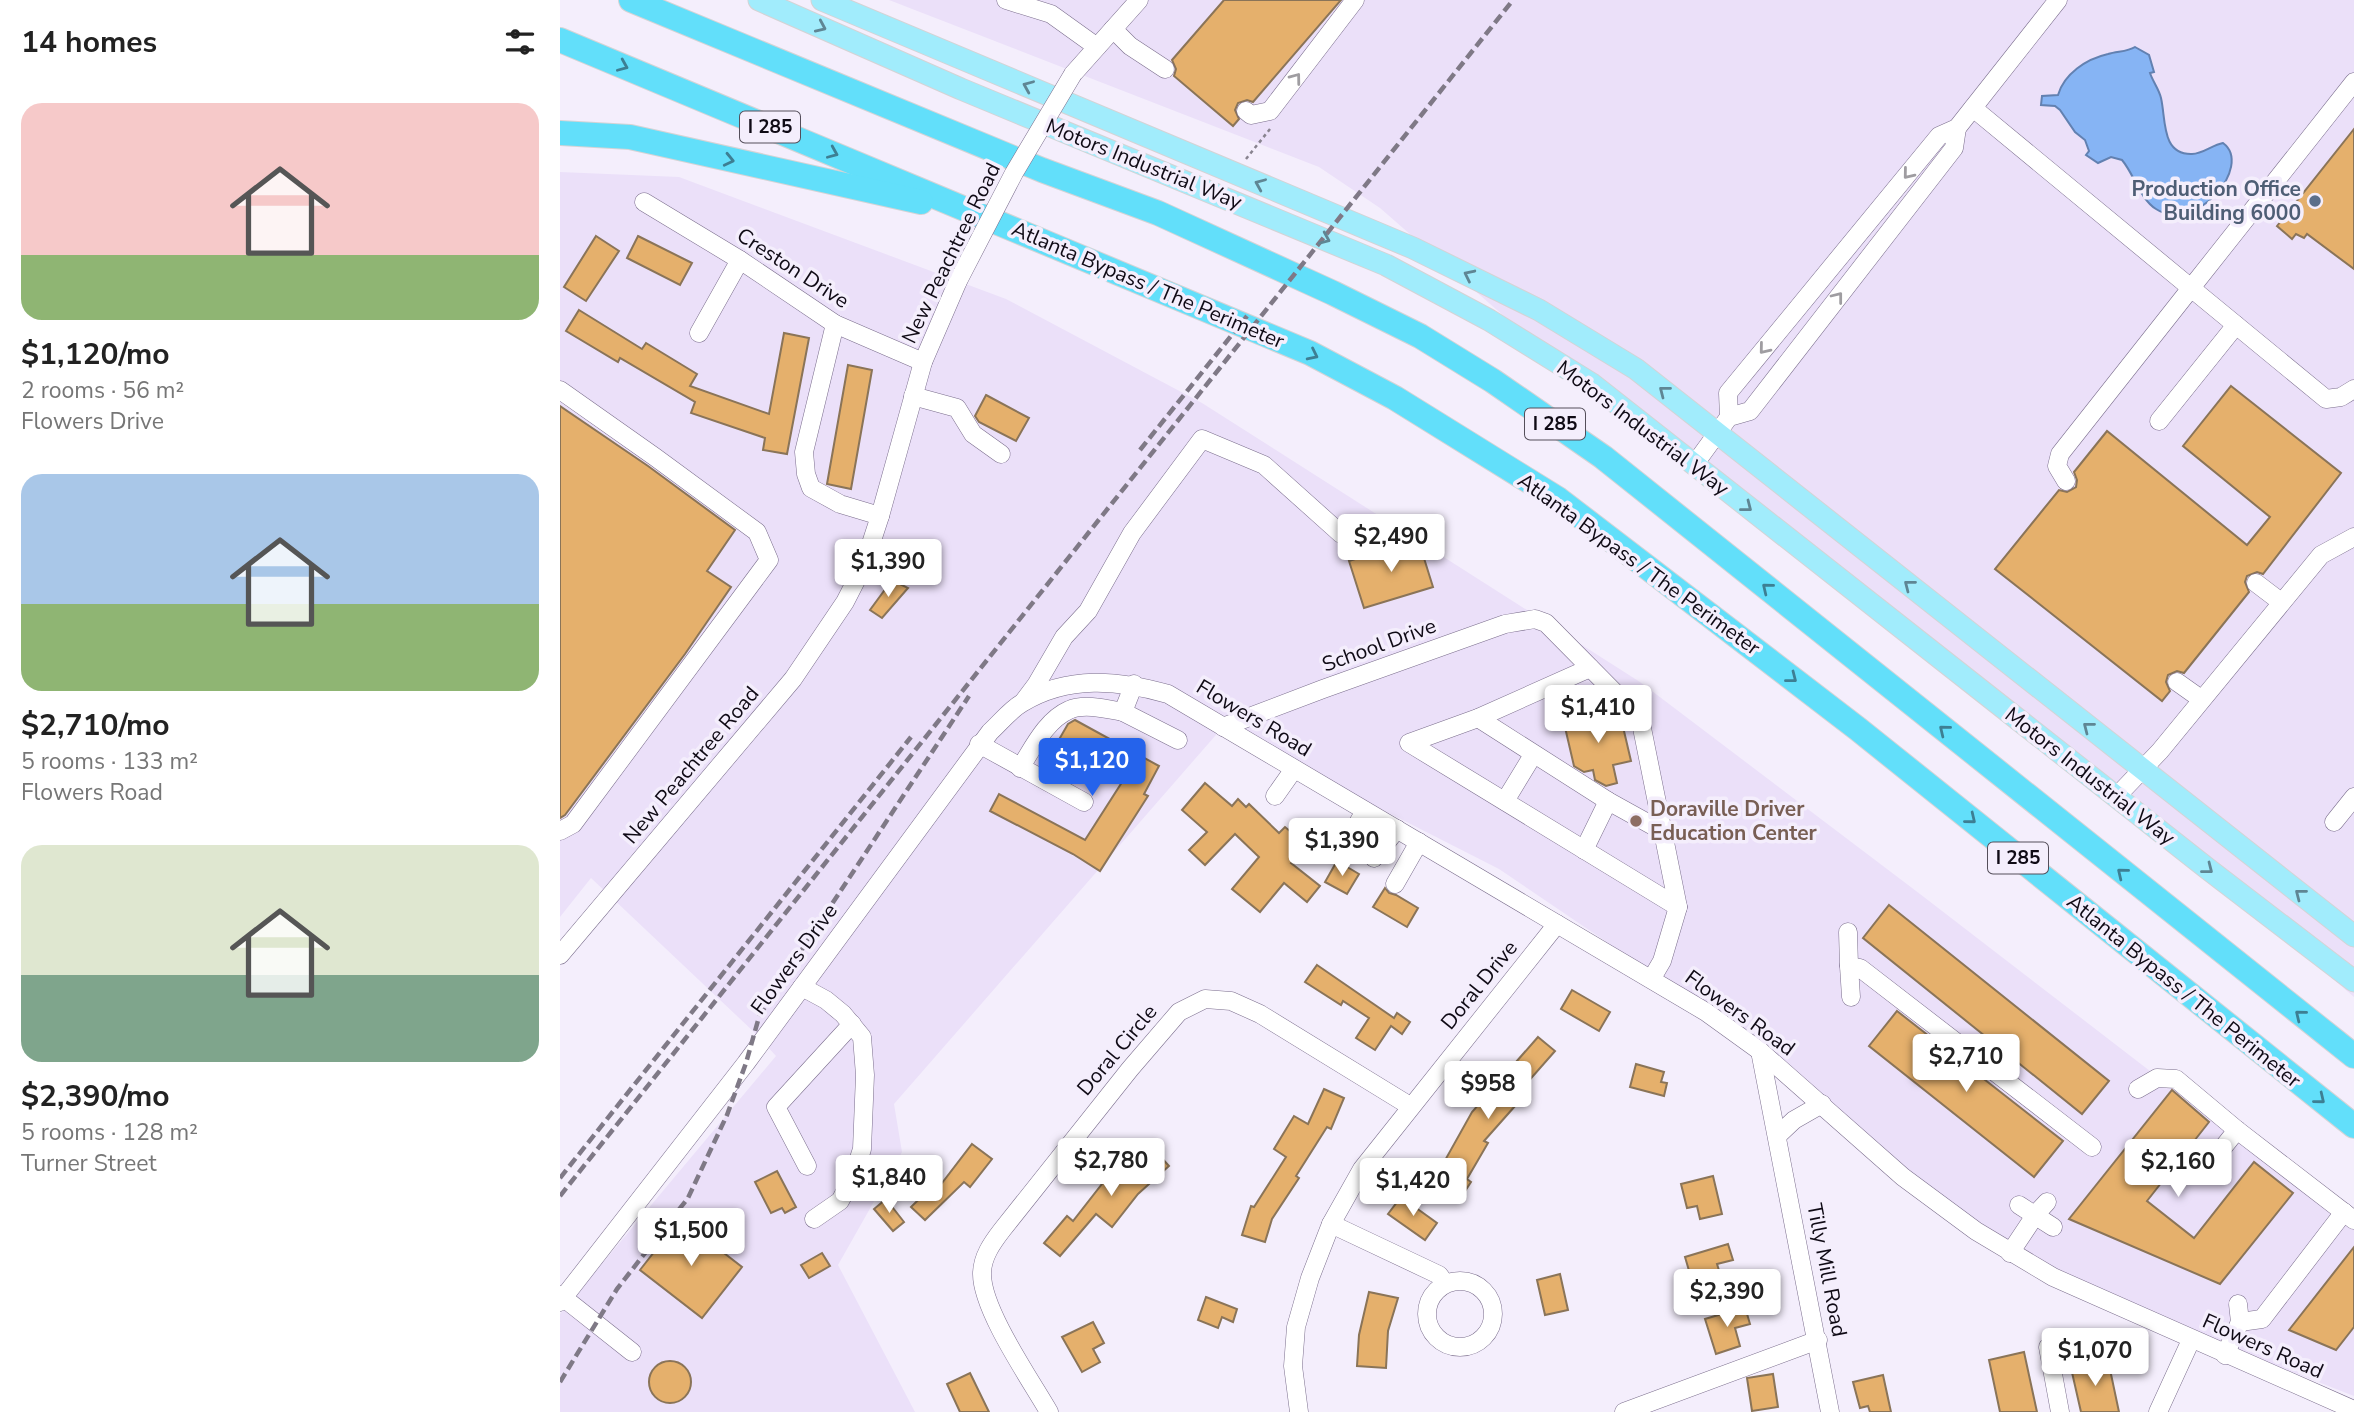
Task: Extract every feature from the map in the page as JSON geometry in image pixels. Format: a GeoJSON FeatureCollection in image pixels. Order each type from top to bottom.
{"type":"FeatureCollection","features":[{"type":"Feature","properties":{"kind":"highway","name":"I 285"},"geometry":{"type":"LineString","coordinates":[[631,0],[1042,170],[1158,213],[1420,336],[1493,381],[1602,457],[2354,1056]]}},
{"type":"Feature","properties":{"kind":"highway","name":"Atlanta Bypass / The Perimeter"},"geometry":{"type":"LineString","coordinates":[[560,40],[1310,353],[1395,398],[1558,499],[1858,729],[2354,1126]]}},
{"type":"Feature","properties":{"kind":"highway"},"geometry":{"type":"LineString","coordinates":[[560,133],[630,137],[979,214]]}},
{"type":"Feature","properties":{"kind":"main road","name":"Motors Industrial Way"},"geometry":{"type":"LineString","coordinates":[[759,0],[961,89],[1385,265],[1489,320],[1592,384],[2354,981]]}},
{"type":"Feature","properties":{"kind":"main road","name":"Motors Industrial Way"},"geometry":{"type":"LineString","coordinates":[[822,0],[1413,248],[1539,310],[1636,369],[1723,425],[2141,769],[2354,936]]}},
{"type":"Feature","properties":{"kind":"street"},"geometry":{"type":"LineString","coordinates":[[1006,0],[1051,14],[1097,47]]}},
{"type":"Feature","properties":{"kind":"street","name":"New Peachtree Road"},"geometry":{"type":"LineString","coordinates":[[560,955],[793,679],[845,602],[864,565],[880,516],[923,362],[958,281],[1013,173],[1073,74],[1139,0]]}},
{"type":"Feature","properties":{"kind":"street"},"geometry":{"type":"LineString","coordinates":[[1246,111],[1251,115],[1259,115],[1270,111],[1355,0]]}},
{"type":"Feature","properties":{"kind":"street"},"geometry":{"type":"LineString","coordinates":[[1723,425],[1728,393],[1939,136],[1957,128],[2058,0]]}},
{"type":"Feature","properties":{"kind":"street"},"geometry":{"type":"LineString","coordinates":[[1113,29],[1130,46],[1165,69]]}},
{"type":"Feature","properties":{"kind":"street"},"geometry":{"type":"LineString","coordinates":[[2066,481],[2057,466],[2060,454],[2354,82]]}},
{"type":"Feature","properties":{"kind":"street"},"geometry":{"type":"LineString","coordinates":[[1973,108],[2326,399],[2342,397],[2354,389]]}},
{"type":"Feature","properties":{"kind":"street"},"geometry":{"type":"LineString","coordinates":[[1694,465],[1723,425],[1750,411],[1954,148],[1957,128]]}},
{"type":"Feature","properties":{"kind":"street","name":"Creston Drive"},"geometry":{"type":"LineString","coordinates":[[644,202],[740,260],[835,324],[923,362]]}},
{"type":"Feature","properties":{"kind":"street"},"geometry":{"type":"LineString","coordinates":[[699,333],[740,260]]}},
{"type":"Feature","properties":{"kind":"street"},"geometry":{"type":"LineString","coordinates":[[835,324],[804,452],[806,474],[811,488],[840,504],[880,516]]}},
{"type":"Feature","properties":{"kind":"street"},"geometry":{"type":"LineString","coordinates":[[2159,421],[2236,325]]}},
{"type":"Feature","properties":{"kind":"street"},"geometry":{"type":"LineString","coordinates":[[560,390],[757,532],[769,560],[573,824],[560,831]]}},
{"type":"Feature","properties":{"kind":"street"},"geometry":{"type":"LineString","coordinates":[[913,396],[957,408],[973,434],[1001,454]]}},
{"type":"Feature","properties":{"kind":"street"},"geometry":{"type":"LineString","coordinates":[[1021,704],[1036,685],[1064,637],[1088,611],[1132,533],[1202,439],[1264,465],[1341,534]]}},
{"type":"Feature","properties":{"kind":"street"},"geometry":{"type":"LineString","coordinates":[[2117,796],[2160,751],[2321,555],[2354,537]]}},
{"type":"Feature","properties":{"kind":"street"},"geometry":{"type":"LineString","coordinates":[[2256,583],[2281,602]]}},
{"type":"Feature","properties":{"kind":"street","name":"School Drive"},"geometry":{"type":"LineString","coordinates":[[1223,727],[1505,624],[1535,619],[1546,622],[1590,668]]}},
{"type":"Feature","properties":{"kind":"street"},"geometry":{"type":"LineString","coordinates":[[1652,978],[1662,961],[1678,907],[1664,832],[1645,741],[1635,713],[1590,668],[1478,718],[1409,743],[1678,907]]}},
{"type":"Feature","properties":{"kind":"street","name":"Flowers Drive"},"geometry":{"type":"LineString","coordinates":[[561,1298],[746,1063],[979,744],[1021,704],[1052,690],[1084,681]]}},
{"type":"Feature","properties":{"kind":"street","name":"Flowers Road"},"geometry":{"type":"LineString","coordinates":[[1084,681],[1134,684],[1168,694],[1652,978],[1760,1051],[1903,1177],[1976,1231],[2053,1277],[2354,1410]]}},
{"type":"Feature","properties":{"kind":"street"},"geometry":{"type":"LineString","coordinates":[[2177,682],[2201,699]]}},
{"type":"Feature","properties":{"kind":"street"},"geometry":{"type":"LineString","coordinates":[[1123,712],[1134,684]]}},
{"type":"Feature","properties":{"kind":"street"},"geometry":{"type":"LineString","coordinates":[[1020,768],[1050,724],[1070,709],[1093,708],[1123,712],[1178,740]]}},
{"type":"Feature","properties":{"kind":"street"},"geometry":{"type":"LineString","coordinates":[[1478,718],[1608,801],[1664,832]]}},
{"type":"Feature","properties":{"kind":"street"},"geometry":{"type":"LineString","coordinates":[[979,744],[1084,802]]}},
{"type":"Feature","properties":{"kind":"street"},"geometry":{"type":"LineString","coordinates":[[1505,802],[1533,755]]}},
{"type":"Feature","properties":{"kind":"street"},"geometry":{"type":"LineString","coordinates":[[1275,796],[1294,769]]}},
{"type":"Feature","properties":{"kind":"street"},"geometry":{"type":"LineString","coordinates":[[2334,822],[2354,797]]}},
{"type":"Feature","properties":{"kind":"street"},"geometry":{"type":"LineString","coordinates":[[1584,850],[1608,801]]}},
{"type":"Feature","properties":{"kind":"street"},"geometry":{"type":"LineString","coordinates":[[1349,838],[1365,811]]}},
{"type":"Feature","properties":{"kind":"street"},"geometry":{"type":"LineString","coordinates":[[1374,858],[1397,829]]}},
{"type":"Feature","properties":{"kind":"street"},"geometry":{"type":"LineString","coordinates":[[1395,884],[1419,842]]}},
{"type":"Feature","properties":{"kind":"street","name":"Doral Drive"},"geometry":{"type":"LineString","coordinates":[[1299,1412],[1293,1366],[1296,1327],[1310,1278],[1331,1224],[1362,1168],[1558,924]]}},
{"type":"Feature","properties":{"kind":"street"},"geometry":{"type":"LineString","coordinates":[[1848,932],[1851,997]]}},
{"type":"Feature","properties":{"kind":"street"},"geometry":{"type":"LineString","coordinates":[[1850,966],[1860,968],[2092,1147]]}},
{"type":"Feature","properties":{"kind":"street"},"geometry":{"type":"LineString","coordinates":[[802,987],[826,1000],[862,1037],[865,1075],[862,1149],[853,1177],[840,1201],[814,1219]]}},
{"type":"Feature","properties":{"kind":"street","name":"Doral Circle"},"geometry":{"type":"LineString","coordinates":[[1049,1412],[988,1300],[982,1275],[986,1252],[1121,1080],[1179,1012],[1205,999],[1231,1001],[1260,1014],[1410,1106]]}},
{"type":"Feature","properties":{"kind":"street"},"geometry":{"type":"LineString","coordinates":[[807,1166],[776,1107],[852,1024]]}},
{"type":"Feature","properties":{"kind":"street","name":"Tilly Mill Road"},"geometry":{"type":"LineString","coordinates":[[1760,1051],[1830,1412]]}},
{"type":"Feature","properties":{"kind":"street"},"geometry":{"type":"LineString","coordinates":[[2138,1089],[2157,1078],[2176,1079],[2237,1130],[2349,1216],[2262,1319],[2239,1313],[2225,1355]]}},
{"type":"Feature","properties":{"kind":"street"},"geometry":{"type":"LineString","coordinates":[[1777,1136],[1794,1120],[1822,1104]]}},
{"type":"Feature","properties":{"kind":"street"},"geometry":{"type":"LineString","coordinates":[[2213,1160],[2237,1130]]}},
{"type":"Feature","properties":{"kind":"street"},"geometry":{"type":"LineString","coordinates":[[2019,1205],[2041,1208],[2053,1227]]}},
{"type":"Feature","properties":{"kind":"street"},"geometry":{"type":"LineString","coordinates":[[2010,1252],[2041,1208]]}},
{"type":"Feature","properties":{"kind":"street"},"geometry":{"type":"LineString","coordinates":[[1331,1224],[1439,1275],[1445,1283]]}},
{"type":"Feature","properties":{"kind":"street"},"geometry":{"type":"LineString","coordinates":[[561,1298],[632,1352]]}},
{"type":"Feature","properties":{"kind":"street"},"geometry":{"type":"LineString","coordinates":[[1624,1412],[1818,1340]]}},
{"type":"Feature","properties":{"kind":"street"},"geometry":{"type":"LineString","coordinates":[[2158,1412],[2191,1340]]}},
{"type":"Feature","properties":{"kind":"street"},"geometry":{"type":"LineString","coordinates":[[2048,1347],[2060,1412]]}},
{"type":"Feature","properties":{"kind":"path"},"geometry":{"type":"LineString","coordinates":[[1244,161],[1274,124],[1274,106]]}},
{"type":"Feature","properties":{"kind":"shaded area"},"geometry":{"type":"Polygon","coordinates":[[[889,0],[2354,0],[2354,997],[2201,866],[1783,547],[1505,317],[1380,208],[1319,167],[889,0]]]}},
{"type":"Feature","properties":{"kind":"shaded area"},"geometry":{"type":"Polygon","coordinates":[[[560,172],[679,177],[1006,299],[1202,403],[1640,682],[2354,1228],[2354,1396],[2097,1296],[1898,1183],[1744,1035],[1499,869],[1222,728],[894,1104],[902,1152],[838,1265],[915,1412],[560,1412],[560,1314],[776,1056],[591,878],[560,917],[560,172]]]}},
{"type":"Feature","properties":{"kind":"water"},"geometry":{"type":"Polygon","coordinates":[[[2135,47],[2149,55],[2154,72],[2150,73],[2161,98],[2167,134],[2175,149],[2182,153],[2196,154],[2223,143],[2231,154],[2231,167],[2226,181],[2203,206],[2187,213],[2171,215],[2150,205],[2122,160],[2111,157],[2098,163],[2086,155],[2089,151],[2085,140],[2075,132],[2060,110],[2055,106],[2041,105],[2042,96],[2058,95],[2065,80],[2077,68],[2100,56],[2135,47]]]}},
{"type":"Feature","properties":{"kind":"building"},"geometry":{"type":"Polygon","coordinates":[[[1224,0],[1341,0],[1253,102],[1247,100],[1238,103],[1235,110],[1239,119],[1233,126],[1174,76],[1176,69],[1172,60],[1224,0]]]}},
{"type":"Feature","properties":{"kind":"building"},"geometry":{"type":"Polygon","coordinates":[[[2354,129],[2354,269],[2307,234],[2304,238],[2296,234],[2292,239],[2277,226],[2354,129]]]}},
{"type":"Feature","properties":{"kind":"building"},"geometry":{"type":"Polygon","coordinates":[[[596,236],[619,251],[586,301],[564,287],[596,236]]]}},
{"type":"Feature","properties":{"kind":"building"},"geometry":{"type":"Polygon","coordinates":[[[638,236],[692,263],[680,285],[627,258],[638,236]]]}},
{"type":"Feature","properties":{"kind":"building"},"geometry":{"type":"Polygon","coordinates":[[[579,310],[642,349],[646,343],[697,374],[690,386],[769,414],[784,333],[809,338],[787,454],[763,450],[765,438],[691,413],[695,402],[620,358],[618,362],[566,331],[579,310]]]}},
{"type":"Feature","properties":{"kind":"building"},"geometry":{"type":"Polygon","coordinates":[[[848,365],[872,370],[851,489],[827,484],[848,365]]]}},
{"type":"Feature","properties":{"kind":"building"},"geometry":{"type":"Polygon","coordinates":[[[2231,386],[2341,473],[2263,574],[2257,572],[2247,576],[2245,582],[2249,592],[2184,673],[2177,671],[2168,675],[2166,682],[2170,691],[2162,701],[1995,569],[2059,490],[2067,492],[2076,487],[2074,472],[2107,431],[2247,545],[2270,517],[2183,446],[2231,386]]]}},
{"type":"Feature","properties":{"kind":"building"},"geometry":{"type":"Polygon","coordinates":[[[986,395],[1029,418],[1016,441],[979,422],[975,416],[986,395]]]}},
{"type":"Feature","properties":{"kind":"building"},"geometry":{"type":"Polygon","coordinates":[[[560,406],[735,530],[707,571],[731,587],[685,654],[565,815],[560,818],[560,406]]]}},
{"type":"Feature","properties":{"kind":"building"},"geometry":{"type":"Polygon","coordinates":[[[1418,539],[1433,587],[1364,608],[1349,561],[1418,539]]]}},
{"type":"Feature","properties":{"kind":"building"},"geometry":{"type":"Polygon","coordinates":[[[892,580],[908,588],[882,618],[870,610],[892,580]]]}},
{"type":"Feature","properties":{"kind":"building"},"geometry":{"type":"Polygon","coordinates":[[[1617,711],[1631,761],[1613,765],[1617,783],[1606,786],[1595,780],[1593,770],[1584,772],[1574,766],[1564,723],[1617,711]]]}},
{"type":"Feature","properties":{"kind":"building"},"geometry":{"type":"Polygon","coordinates":[[[1075,720],[1159,766],[1144,794],[1148,796],[1100,871],[990,811],[999,794],[1085,840],[1124,779],[1057,743],[1068,724],[1075,720]]]}},
{"type":"Feature","properties":{"kind":"building"},"geometry":{"type":"Polygon","coordinates":[[[1205,783],[1232,806],[1238,799],[1246,807],[1249,804],[1279,833],[1285,827],[1307,845],[1291,863],[1320,886],[1307,902],[1284,883],[1260,912],[1232,889],[1259,857],[1235,834],[1205,865],[1189,850],[1207,832],[1182,810],[1205,783]]]}},
{"type":"Feature","properties":{"kind":"building"},"geometry":{"type":"Polygon","coordinates":[[[1337,861],[1359,874],[1347,894],[1325,882],[1337,861]]]}},
{"type":"Feature","properties":{"kind":"building"},"geometry":{"type":"Polygon","coordinates":[[[1385,888],[1389,893],[1418,908],[1407,927],[1373,907],[1385,888]]]}},
{"type":"Feature","properties":{"kind":"building"},"geometry":{"type":"Polygon","coordinates":[[[1889,905],[2109,1081],[2082,1114],[1863,938],[1889,905]]]}},
{"type":"Feature","properties":{"kind":"building"},"geometry":{"type":"Polygon","coordinates":[[[1317,965],[1394,1018],[1397,1013],[1410,1022],[1402,1034],[1391,1026],[1375,1050],[1356,1038],[1369,1018],[1343,1001],[1341,1005],[1305,982],[1317,965]]]}},
{"type":"Feature","properties":{"kind":"building"},"geometry":{"type":"Polygon","coordinates":[[[1572,990],[1610,1012],[1599,1031],[1561,1009],[1572,990]]]}},
{"type":"Feature","properties":{"kind":"building"},"geometry":{"type":"Polygon","coordinates":[[[1897,1011],[2063,1141],[2034,1177],[1869,1046],[1897,1011]]]}},
{"type":"Feature","properties":{"kind":"building"},"geometry":{"type":"Polygon","coordinates":[[[1538,1037],[1555,1051],[1518,1093],[1523,1097],[1484,1141],[1488,1143],[1467,1179],[1471,1182],[1460,1199],[1437,1185],[1440,1181],[1427,1173],[1436,1160],[1443,1164],[1472,1112],[1538,1037]]]}},
{"type":"Feature","properties":{"kind":"building"},"geometry":{"type":"Polygon","coordinates":[[[1636,1064],[1664,1072],[1661,1082],[1667,1083],[1664,1096],[1630,1087],[1636,1064]]]}},
{"type":"Feature","properties":{"kind":"building"},"geometry":{"type":"Polygon","coordinates":[[[1324,1089],[1344,1098],[1331,1129],[1327,1127],[1296,1176],[1299,1178],[1272,1219],[1265,1242],[1242,1235],[1251,1206],[1254,1207],[1286,1157],[1274,1149],[1294,1116],[1308,1124],[1324,1089]]]}},
{"type":"Feature","properties":{"kind":"building"},"geometry":{"type":"Polygon","coordinates":[[[2172,1090],[2209,1122],[2147,1201],[2194,1238],[2254,1162],[2293,1193],[2220,1284],[2069,1219],[2172,1090]]]}},
{"type":"Feature","properties":{"kind":"building"},"geometry":{"type":"Polygon","coordinates":[[[972,1144],[992,1159],[970,1187],[964,1182],[925,1220],[911,1207],[939,1180],[942,1183],[972,1144]]]}},
{"type":"Feature","properties":{"kind":"building"},"geometry":{"type":"Polygon","coordinates":[[[1149,1144],[1169,1166],[1138,1194],[1112,1227],[1096,1214],[1060,1256],[1044,1243],[1067,1216],[1073,1221],[1109,1175],[1112,1178],[1149,1144]]]}},
{"type":"Feature","properties":{"kind":"building"},"geometry":{"type":"Polygon","coordinates":[[[777,1171],[796,1207],[785,1213],[782,1208],[771,1213],[755,1182],[777,1171]]]}},
{"type":"Feature","properties":{"kind":"building"},"geometry":{"type":"Polygon","coordinates":[[[1713,1176],[1722,1214],[1700,1219],[1697,1206],[1687,1208],[1681,1184],[1713,1176]]]}},
{"type":"Feature","properties":{"kind":"building"},"geometry":{"type":"Polygon","coordinates":[[[1401,1197],[1437,1223],[1425,1240],[1388,1214],[1401,1197]]]}},
{"type":"Feature","properties":{"kind":"building"},"geometry":{"type":"Polygon","coordinates":[[[886,1199],[904,1222],[893,1231],[874,1209],[886,1199]]]}},
{"type":"Feature","properties":{"kind":"building"},"geometry":{"type":"Polygon","coordinates":[[[680,1219],[742,1267],[702,1318],[640,1270],[680,1219]]]}},
{"type":"Feature","properties":{"kind":"building"},"geometry":{"type":"Polygon","coordinates":[[[1728,1244],[1733,1260],[1717,1264],[1723,1283],[1695,1291],[1685,1257],[1728,1244]]]}},
{"type":"Feature","properties":{"kind":"building"},"geometry":{"type":"Polygon","coordinates":[[[2354,1247],[2354,1327],[2336,1350],[2289,1330],[2354,1247]]]}},
{"type":"Feature","properties":{"kind":"building"},"geometry":{"type":"Polygon","coordinates":[[[822,1253],[830,1266],[809,1278],[801,1265],[822,1253]]]}},
{"type":"Feature","properties":{"kind":"building"},"geometry":{"type":"Polygon","coordinates":[[[1560,1274],[1568,1310],[1545,1315],[1537,1280],[1560,1274]]]}},
{"type":"Feature","properties":{"kind":"building"},"geometry":{"type":"Polygon","coordinates":[[[1369,1292],[1398,1298],[1388,1331],[1386,1368],[1357,1366],[1359,1335],[1369,1292]]]}},
{"type":"Feature","properties":{"kind":"building"},"geometry":{"type":"Polygon","coordinates":[[[1206,1297],[1237,1309],[1233,1322],[1222,1317],[1218,1328],[1198,1320],[1206,1297]]]}},
{"type":"Feature","properties":{"kind":"building"},"geometry":{"type":"Polygon","coordinates":[[[1745,1307],[1750,1324],[1735,1328],[1740,1346],[1716,1354],[1705,1319],[1745,1307]]]}},
{"type":"Feature","properties":{"kind":"building"},"geometry":{"type":"Polygon","coordinates":[[[1093,1322],[1104,1343],[1093,1349],[1100,1362],[1082,1372],[1062,1337],[1093,1322]]]}},
{"type":"Feature","properties":{"kind":"building"},"geometry":{"type":"Polygon","coordinates":[[[2024,1352],[2037,1412],[2000,1412],[1989,1360],[2024,1352]]]}},
{"type":"Feature","properties":{"kind":"building"},"geometry":{"type":"Polygon","coordinates":[[[2108,1360],[2119,1412],[2081,1412],[2071,1368],[2108,1360]]]}},
{"type":"Feature","properties":{"kind":"building"},"geometry":{"type":"Polygon","coordinates":[[[670,1361],[685,1367],[691,1382],[685,1397],[670,1403],[655,1397],[649,1382],[655,1367],[670,1361]]]}},
{"type":"Feature","properties":{"kind":"building"},"geometry":{"type":"Polygon","coordinates":[[[970,1373],[989,1412],[960,1412],[947,1384],[970,1373]]]}},
{"type":"Feature","properties":{"kind":"building"},"geometry":{"type":"Polygon","coordinates":[[[1773,1374],[1778,1407],[1752,1411],[1747,1378],[1773,1374]]]}},
{"type":"Feature","properties":{"kind":"building"},"geometry":{"type":"Polygon","coordinates":[[[1883,1375],[1891,1412],[1870,1412],[1868,1406],[1860,1408],[1853,1382],[1883,1375]]]}},
{"type":"Feature","properties":{"kind":"railway"},"geometry":{"type":"LineString","coordinates":[[560,1196],[1513,0]]}},
{"type":"Feature","properties":{"kind":"railway"},"geometry":{"type":"LineString","coordinates":[[1140,450],[1247,316]]}},
{"type":"Feature","properties":{"kind":"railway"},"geometry":{"type":"LineString","coordinates":[[560,1382],[617,1289],[688,1198],[727,1115],[759,1017],[772,995],[969,696]]}},
{"type":"Feature","properties":{"kind":"railway"},"geometry":{"type":"LineString","coordinates":[[560,1178],[911,737]]}},
{"type":"Feature","properties":{"kind":"place","name":"Production Office Building 6000"},"geometry":{"type":"Point","coordinates":[2315,201]}},
{"type":"Feature","properties":{"kind":"place","name":"Doraville Driver Education Center"},"geometry":{"type":"Point","coordinates":[1636,821]}}]}
